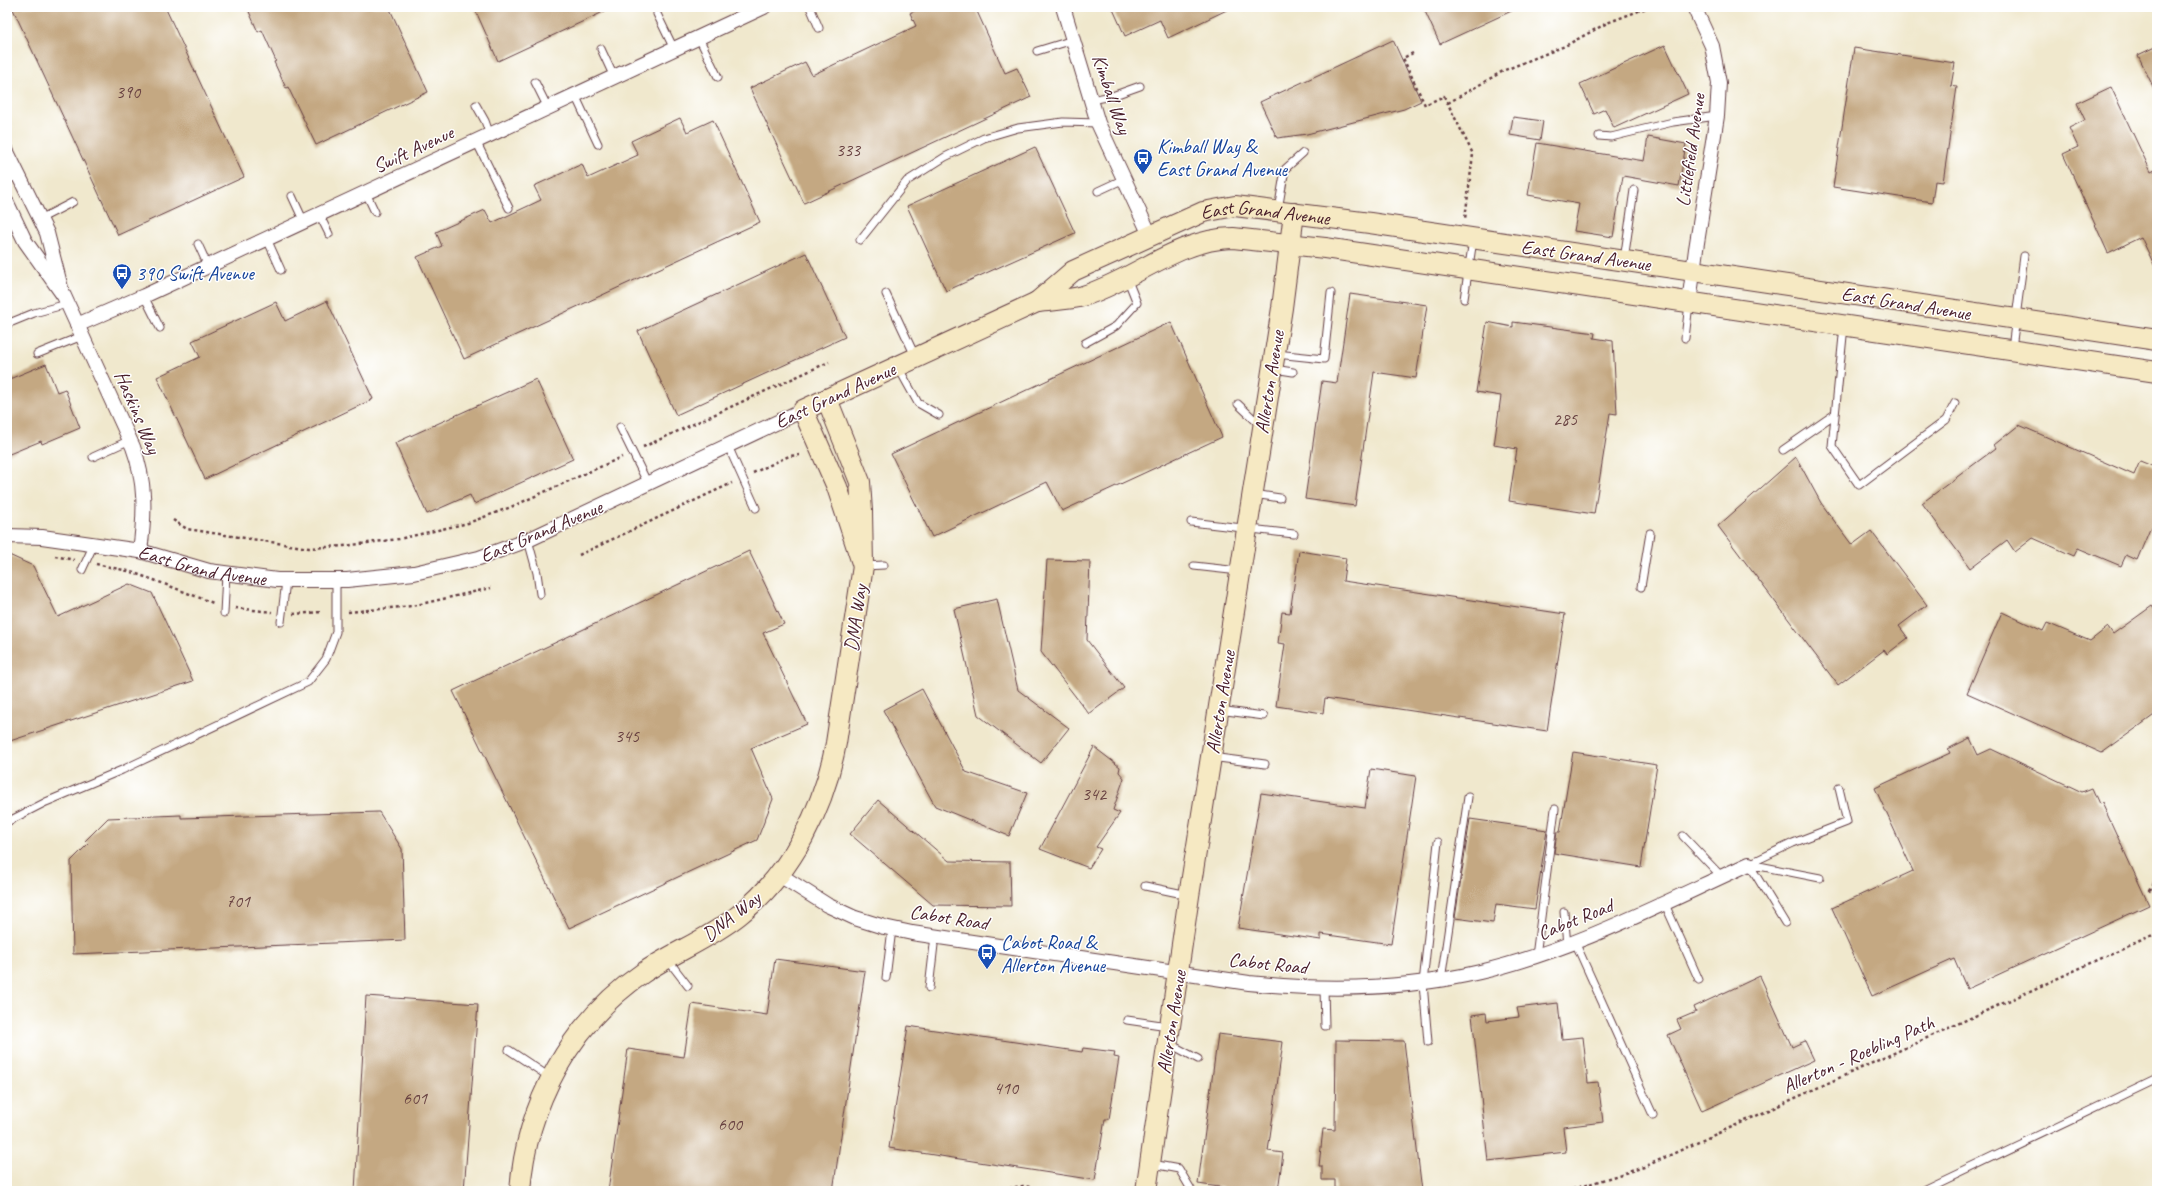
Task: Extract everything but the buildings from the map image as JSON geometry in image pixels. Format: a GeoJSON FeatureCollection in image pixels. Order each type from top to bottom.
{"type":"FeatureCollection","features":[{"type":"Feature","properties":{"kind":"main road","name":"East Grand Avenue"},"geometry":{"type":"LineString","coordinates":[[803,410],[1037,302],[1073,271],[1203,212],[1216,208],[1235,206],[1693,270],[2157,340]]}},
{"type":"Feature","properties":{"kind":"main road","name":"Allerton Avenue"},"geometry":{"type":"LineString","coordinates":[[1146,1191],[1189,896],[1290,244],[1286,212]]}},
{"type":"Feature","properties":{"kind":"main road","name":"East Grand Avenue"},"geometry":{"type":"LineString","coordinates":[[1037,302],[1082,296],[1179,251],[1212,239],[1233,238],[1290,244],[2157,372]]}},
{"type":"Feature","properties":{"kind":"main road","name":"DNA Way"},"geometry":{"type":"LineString","coordinates":[[520,1191],[526,1142],[535,1114],[551,1078],[573,1042],[598,1012],[620,991],[666,959],[717,931],[740,914],[778,874],[796,850],[811,825],[823,796],[831,770],[863,566],[860,482],[827,399]]}},
{"type":"Feature","properties":{"kind":"main road","name":"DNA Way"},"geometry":{"type":"LineString","coordinates":[[803,410],[837,487],[863,566]]}},
{"type":"Feature","properties":{"kind":"street","name":"Swift Avenue"},"geometry":{"type":"LineString","coordinates":[[80,331],[144,296],[764,7]]}},
{"type":"Feature","properties":{"kind":"street","name":"Kimball Way"},"geometry":{"type":"LineString","coordinates":[[1063,7],[1098,123],[1150,235]]}},
{"type":"Feature","properties":{"kind":"street","name":"Littlefield Avenue"},"geometry":{"type":"LineString","coordinates":[[1689,303],[1717,116],[1720,83],[1712,46],[1694,7]]}},
{"type":"Feature","properties":{"kind":"street","name":"Haskins Way"},"geometry":{"type":"LineString","coordinates":[[7,152],[13,178],[40,219],[47,233],[65,300]]}},
{"type":"Feature","properties":{"kind":"street","name":"Haskins Way"},"geometry":{"type":"LineString","coordinates":[[7,203],[25,241],[65,300],[130,440],[140,465],[144,484],[144,520],[140,551]]}},
{"type":"Feature","properties":{"kind":"street","name":"East Grand Avenue"},"geometry":{"type":"LineString","coordinates":[[7,536],[42,537],[140,551],[226,574],[286,581],[336,581],[381,577],[446,567],[479,558],[528,540],[803,410]]}},
{"type":"Feature","properties":{"kind":"street","name":"Cabot Road"},"geometry":{"type":"LineString","coordinates":[[778,874],[827,905],[855,918],[892,928],[935,936],[1249,983],[1324,988],[1362,988],[1441,980],[1480,972],[1536,956],[1571,943],[1749,864]]}},
{"type":"Feature","properties":{"kind":"lane"},"geometry":{"type":"LineString","coordinates":[[810,7],[819,28]]}},
{"type":"Feature","properties":{"kind":"lane"},"geometry":{"type":"LineString","coordinates":[[657,14],[674,49]]}},
{"type":"Feature","properties":{"kind":"lane"},"geometry":{"type":"LineString","coordinates":[[699,38],[718,77]]}},
{"type":"Feature","properties":{"kind":"lane"},"geometry":{"type":"LineString","coordinates":[[1037,51],[1073,40]]}},
{"type":"Feature","properties":{"kind":"lane"},"geometry":{"type":"LineString","coordinates":[[601,49],[614,77]]}},
{"type":"Feature","properties":{"kind":"lane"},"geometry":{"type":"LineString","coordinates":[[535,82],[548,108]]}},
{"type":"Feature","properties":{"kind":"lane"},"geometry":{"type":"LineString","coordinates":[[1091,100],[1112,96],[1140,86]]}},
{"type":"Feature","properties":{"kind":"lane"},"geometry":{"type":"LineString","coordinates":[[575,95],[598,144]]}},
{"type":"Feature","properties":{"kind":"lane"},"geometry":{"type":"LineString","coordinates":[[476,105],[485,121],[490,135]]}},
{"type":"Feature","properties":{"kind":"lane"},"geometry":{"type":"LineString","coordinates":[[1599,136],[1611,137],[1673,122],[1717,116]]}},
{"type":"Feature","properties":{"kind":"lane"},"geometry":{"type":"LineString","coordinates":[[860,240],[907,182],[945,157],[977,141],[1018,128],[1063,122],[1098,123]]}},
{"type":"Feature","properties":{"kind":"lane"},"geometry":{"type":"LineString","coordinates":[[476,141],[509,208]]}},
{"type":"Feature","properties":{"kind":"lane"},"geometry":{"type":"LineString","coordinates":[[1286,212],[1285,169],[1303,153]]}},
{"type":"Feature","properties":{"kind":"lane"},"geometry":{"type":"LineString","coordinates":[[1098,191],[1124,179]]}},
{"type":"Feature","properties":{"kind":"lane"},"geometry":{"type":"LineString","coordinates":[[1624,260],[1634,190]]}},
{"type":"Feature","properties":{"kind":"lane"},"geometry":{"type":"LineString","coordinates":[[366,192],[375,212]]}},
{"type":"Feature","properties":{"kind":"lane"},"geometry":{"type":"LineString","coordinates":[[292,196],[304,222]]}},
{"type":"Feature","properties":{"kind":"lane"},"geometry":{"type":"LineString","coordinates":[[40,219],[73,202]]}},
{"type":"Feature","properties":{"kind":"lane"},"geometry":{"type":"LineString","coordinates":[[320,214],[328,234]]}},
{"type":"Feature","properties":{"kind":"lane"},"geometry":{"type":"LineString","coordinates":[[1464,299],[1468,270],[1468,238]]}},
{"type":"Feature","properties":{"kind":"lane"},"geometry":{"type":"LineString","coordinates":[[267,239],[281,270]]}},
{"type":"Feature","properties":{"kind":"lane"},"geometry":{"type":"LineString","coordinates":[[198,244],[208,266]]}},
{"type":"Feature","properties":{"kind":"lane"},"geometry":{"type":"LineString","coordinates":[[2011,350],[2024,256]]}},
{"type":"Feature","properties":{"kind":"lane"},"geometry":{"type":"LineString","coordinates":[[1085,343],[1116,326],[1137,303],[1126,276]]}},
{"type":"Feature","properties":{"kind":"lane"},"geometry":{"type":"LineString","coordinates":[[1272,361],[1324,359],[1331,293]]}},
{"type":"Feature","properties":{"kind":"lane"},"geometry":{"type":"LineString","coordinates":[[886,294],[916,358]]}},
{"type":"Feature","properties":{"kind":"lane"},"geometry":{"type":"LineString","coordinates":[[144,296],[160,328]]}},
{"type":"Feature","properties":{"kind":"lane"},"geometry":{"type":"LineString","coordinates":[[7,324],[65,300]]}},
{"type":"Feature","properties":{"kind":"lane"},"geometry":{"type":"LineString","coordinates":[[1685,338],[1689,303]]}},
{"type":"Feature","properties":{"kind":"lane"},"geometry":{"type":"LineString","coordinates":[[1844,326],[1832,446],[1860,485],[1946,420],[1955,403]]}},
{"type":"Feature","properties":{"kind":"lane"},"geometry":{"type":"LineString","coordinates":[[37,354],[80,331]]}},
{"type":"Feature","properties":{"kind":"lane"},"geometry":{"type":"LineString","coordinates":[[1272,361],[1293,372]]}},
{"type":"Feature","properties":{"kind":"lane"},"geometry":{"type":"LineString","coordinates":[[897,366],[918,403],[939,415]]}},
{"type":"Feature","properties":{"kind":"lane"},"geometry":{"type":"LineString","coordinates":[[1238,404],[1262,427]]}},
{"type":"Feature","properties":{"kind":"lane"},"geometry":{"type":"LineString","coordinates":[[1783,450],[1835,414]]}},
{"type":"Feature","properties":{"kind":"lane"},"geometry":{"type":"LineString","coordinates":[[620,427],[634,452],[648,484]]}},
{"type":"Feature","properties":{"kind":"lane"},"geometry":{"type":"LineString","coordinates":[[93,458],[130,440]]}},
{"type":"Feature","properties":{"kind":"lane"},"geometry":{"type":"LineString","coordinates":[[728,446],[756,508]]}},
{"type":"Feature","properties":{"kind":"lane"},"geometry":{"type":"LineString","coordinates":[[1251,493],[1280,498]]}},
{"type":"Feature","properties":{"kind":"lane"},"geometry":{"type":"LineString","coordinates":[[1192,522],[1246,527],[1294,534]]}},
{"type":"Feature","properties":{"kind":"lane"},"geometry":{"type":"LineString","coordinates":[[1641,587],[1650,533]]}},
{"type":"Feature","properties":{"kind":"lane"},"geometry":{"type":"LineString","coordinates":[[528,540],[537,573],[540,594]]}},
{"type":"Feature","properties":{"kind":"lane"},"geometry":{"type":"LineString","coordinates":[[82,570],[94,544]]}},
{"type":"Feature","properties":{"kind":"lane"},"geometry":{"type":"LineString","coordinates":[[863,566],[884,565]]}},
{"type":"Feature","properties":{"kind":"lane"},"geometry":{"type":"LineString","coordinates":[[1194,566],[1240,571]]}},
{"type":"Feature","properties":{"kind":"lane"},"geometry":{"type":"LineString","coordinates":[[224,613],[226,574]]}},
{"type":"Feature","properties":{"kind":"lane"},"geometry":{"type":"LineString","coordinates":[[281,622],[286,581]]}},
{"type":"Feature","properties":{"kind":"lane"},"geometry":{"type":"LineString","coordinates":[[7,822],[46,802],[122,770],[308,682],[326,659],[336,632],[336,581]]}},
{"type":"Feature","properties":{"kind":"lane"},"geometry":{"type":"LineString","coordinates":[[1218,710],[1264,716]]}},
{"type":"Feature","properties":{"kind":"lane"},"geometry":{"type":"LineString","coordinates":[[1211,757],[1265,764]]}},
{"type":"Feature","properties":{"kind":"lane"},"geometry":{"type":"LineString","coordinates":[[1749,864],[1847,822],[1839,788]]}},
{"type":"Feature","properties":{"kind":"lane"},"geometry":{"type":"LineString","coordinates":[[1441,980],[1468,797]]}},
{"type":"Feature","properties":{"kind":"lane"},"geometry":{"type":"LineString","coordinates":[[1536,956],[1555,809]]}},
{"type":"Feature","properties":{"kind":"lane"},"geometry":{"type":"LineString","coordinates":[[1683,836],[1722,877]]}},
{"type":"Feature","properties":{"kind":"lane"},"geometry":{"type":"LineString","coordinates":[[1428,1042],[1423,983],[1438,842]]}},
{"type":"Feature","properties":{"kind":"lane"},"geometry":{"type":"LineString","coordinates":[[1749,864],[1820,878]]}},
{"type":"Feature","properties":{"kind":"lane"},"geometry":{"type":"LineString","coordinates":[[1749,864],[1785,923]]}},
{"type":"Feature","properties":{"kind":"lane"},"geometry":{"type":"LineString","coordinates":[[1145,886],[1189,896]]}},
{"type":"Feature","properties":{"kind":"lane"},"geometry":{"type":"LineString","coordinates":[[1664,902],[1699,980]]}},
{"type":"Feature","properties":{"kind":"lane"},"geometry":{"type":"LineString","coordinates":[[1564,912],[1571,943],[1653,1115]]}},
{"type":"Feature","properties":{"kind":"lane"},"geometry":{"type":"LineString","coordinates":[[886,978],[892,928]]}},
{"type":"Feature","properties":{"kind":"lane"},"geometry":{"type":"LineString","coordinates":[[929,988],[935,936]]}},
{"type":"Feature","properties":{"kind":"lane"},"geometry":{"type":"LineString","coordinates":[[666,959],[688,986]]}},
{"type":"Feature","properties":{"kind":"lane"},"geometry":{"type":"LineString","coordinates":[[1324,988],[1324,1026]]}},
{"type":"Feature","properties":{"kind":"lane"},"geometry":{"type":"LineString","coordinates":[[1127,1020],[1169,1035],[1198,1059]]}},
{"type":"Feature","properties":{"kind":"lane"},"geometry":{"type":"LineString","coordinates":[[509,1050],[551,1078]]}},
{"type":"Feature","properties":{"kind":"lane"},"geometry":{"type":"LineString","coordinates":[[1927,1191],[1926,1189],[1933,1185],[2156,1079],[2157,1080]]}},
{"type":"Feature","properties":{"kind":"lane"},"geometry":{"type":"LineString","coordinates":[[1149,1164],[1179,1169],[1192,1191]]}},
{"type":"Feature","properties":{"kind":"path"},"geometry":{"type":"LineString","coordinates":[[1448,103],[1505,70],[1565,46],[1607,22],[1649,7]]}},
{"type":"Feature","properties":{"kind":"path"},"geometry":{"type":"LineString","coordinates":[[1413,54],[1403,58],[1425,105],[1444,96],[1473,154],[1468,238]]}},
{"type":"Feature","properties":{"kind":"path"},"geometry":{"type":"LineString","coordinates":[[173,520],[187,529],[291,547],[344,546],[400,539],[462,525],[511,507],[829,362]]}},
{"type":"Feature","properties":{"kind":"path"},"geometry":{"type":"LineString","coordinates":[[579,555],[789,456],[800,456]]}},
{"type":"Feature","properties":{"kind":"path"},"geometry":{"type":"LineString","coordinates":[[50,555],[109,567]]}},
{"type":"Feature","properties":{"kind":"path"},"geometry":{"type":"LineString","coordinates":[[348,612],[412,606],[491,588]]}},
{"type":"Feature","properties":{"kind":"path"},"geometry":{"type":"LineString","coordinates":[[2157,878],[2150,891],[2157,890]]}},
{"type":"Feature","properties":{"kind":"path","name":"Allerton - Roebling Path"},"geometry":{"type":"LineString","coordinates":[[1567,1191],[1644,1167],[2157,934]]}},
{"type":"Feature","properties":{"kind":"path"},"geometry":{"type":"LineString","coordinates":[[991,1191],[1023,1186],[1060,1191]]}},
{"type":"Feature","properties":{"kind":"place","name":"Kimball Way & East Grand Avenue"},"geometry":{"type":"Point","coordinates":[1143,175]}},
{"type":"Feature","properties":{"kind":"place","name":"390 Swift Avenue"},"geometry":{"type":"Point","coordinates":[122,290]}},
{"type":"Feature","properties":{"kind":"place","name":"Cabot Road & Allerton Avenue"},"geometry":{"type":"Point","coordinates":[987,970]}}]}
